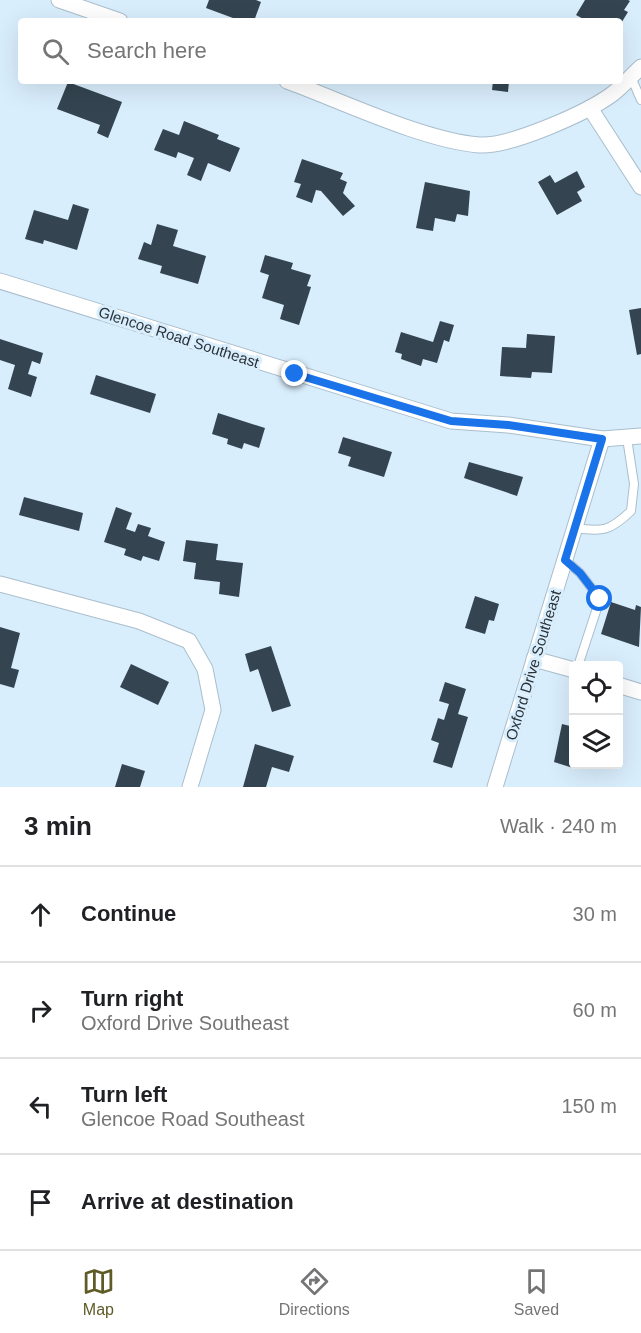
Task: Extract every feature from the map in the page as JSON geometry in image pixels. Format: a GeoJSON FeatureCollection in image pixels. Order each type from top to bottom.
{"type":"FeatureCollection","features":[{"type":"Feature","properties":{"kind":"street"},"geometry":{"type":"LineString","coordinates":[[59,0],[111,18]]}},
{"type":"Feature","properties":{"kind":"street"},"geometry":{"type":"LineString","coordinates":[[295,84],[428,133],[481,145],[531,134],[590,108],[613,94],[636,72]]}},
{"type":"Feature","properties":{"kind":"street"},"geometry":{"type":"LineString","coordinates":[[590,108],[641,187]]}},
{"type":"Feature","properties":{"kind":"street","name":"Glencoe Road Southeast"},"geometry":{"type":"LineString","coordinates":[[0,281],[451,421],[508,425],[602,439],[634,437]]}},
{"type":"Feature","properties":{"kind":"street","name":"Oxford Drive Southeast"},"geometry":{"type":"LineString","coordinates":[[495,787],[602,439]]}},
{"type":"Feature","properties":{"kind":"street"},"geometry":{"type":"LineString","coordinates":[[0,584],[138,621],[189,641],[205,669],[213,710],[190,787]]}},
{"type":"Feature","properties":{"kind":"street"},"geometry":{"type":"LineString","coordinates":[[534,659],[569,669]]}},
{"type":"Feature","properties":{"kind":"street"},"geometry":{"type":"LineString","coordinates":[[623,687],[641,692]]}},
{"type":"Feature","properties":{"kind":"lane"},"geometry":{"type":"LineString","coordinates":[[636,72],[641,100]]}},
{"type":"Feature","properties":{"kind":"lane"},"geometry":{"type":"LineString","coordinates":[[575,528],[601,531],[617,524],[631,511],[634,484],[634,437]]}},
{"type":"Feature","properties":{"kind":"lane"},"geometry":{"type":"LineString","coordinates":[[565,560],[580,573],[600,599],[580,661]]}},
{"type":"Feature","properties":{"kind":"building"},"geometry":{"type":"Polygon","coordinates":[[[209,0],[256,0],[261,2],[255,18],[233,18],[206,8],[209,0]]]}},
{"type":"Feature","properties":{"kind":"building"},"geometry":{"type":"Polygon","coordinates":[[[585,0],[630,1],[624,10],[628,12],[623,20],[623,18],[582,18],[576,15],[585,0]]]}},
{"type":"Feature","properties":{"kind":"building"},"geometry":{"type":"Polygon","coordinates":[[[67,84],[73,84],[122,102],[108,138],[97,133],[100,125],[57,109],[67,84]]]}},
{"type":"Feature","properties":{"kind":"building"},"geometry":{"type":"Polygon","coordinates":[[[493,84],[509,84],[508,92],[492,90],[493,84]]]}},
{"type":"Feature","properties":{"kind":"building"},"geometry":{"type":"Polygon","coordinates":[[[184,121],[219,135],[217,139],[240,148],[230,172],[208,163],[201,181],[187,175],[194,158],[178,152],[176,158],[154,150],[163,129],[179,135],[184,121]]]}},
{"type":"Feature","properties":{"kind":"building"},"geometry":{"type":"Polygon","coordinates":[[[302,159],[343,173],[340,179],[347,182],[343,193],[355,206],[343,216],[321,191],[316,190],[312,203],[296,197],[301,184],[294,182],[302,159]]]}},
{"type":"Feature","properties":{"kind":"building"},"geometry":{"type":"Polygon","coordinates":[[[577,171],[585,187],[577,192],[582,201],[557,215],[538,182],[550,175],[555,183],[577,171]]]}},
{"type":"Feature","properties":{"kind":"building"},"geometry":{"type":"Polygon","coordinates":[[[425,182],[470,191],[468,216],[457,214],[455,222],[435,218],[433,231],[416,228],[425,182]]]}},
{"type":"Feature","properties":{"kind":"building"},"geometry":{"type":"Polygon","coordinates":[[[73,204],[89,209],[77,250],[44,240],[43,244],[25,239],[34,210],[68,220],[73,204]]]}},
{"type":"Feature","properties":{"kind":"building"},"geometry":{"type":"Polygon","coordinates":[[[157,224],[178,230],[173,246],[206,256],[198,284],[160,273],[162,266],[138,259],[144,242],[151,245],[157,224]]]}},
{"type":"Feature","properties":{"kind":"building"},"geometry":{"type":"Polygon","coordinates":[[[265,255],[293,263],[291,269],[311,275],[307,286],[311,287],[299,325],[280,319],[284,305],[262,298],[269,275],[260,272],[265,255]]]}},
{"type":"Feature","properties":{"kind":"building"},"geometry":{"type":"Polygon","coordinates":[[[641,308],[641,354],[637,355],[629,310],[641,308]]]}},
{"type":"Feature","properties":{"kind":"building"},"geometry":{"type":"Polygon","coordinates":[[[440,321],[454,325],[449,342],[444,340],[437,363],[423,359],[421,366],[401,359],[402,354],[395,352],[401,332],[433,342],[440,321]]]}},
{"type":"Feature","properties":{"kind":"building"},"geometry":{"type":"Polygon","coordinates":[[[527,334],[555,336],[552,373],[532,372],[531,378],[500,376],[502,347],[526,348],[527,334]]]}},
{"type":"Feature","properties":{"kind":"building"},"geometry":{"type":"Polygon","coordinates":[[[0,339],[43,353],[40,364],[32,361],[28,374],[37,377],[31,397],[8,389],[15,365],[0,360],[0,339]]]}},
{"type":"Feature","properties":{"kind":"building"},"geometry":{"type":"Polygon","coordinates":[[[96,375],[156,394],[150,413],[90,394],[96,375]]]}},
{"type":"Feature","properties":{"kind":"building"},"geometry":{"type":"Polygon","coordinates":[[[218,413],[265,428],[259,448],[244,443],[242,449],[227,444],[228,439],[212,434],[218,413]]]}},
{"type":"Feature","properties":{"kind":"building"},"geometry":{"type":"Polygon","coordinates":[[[343,437],[392,452],[384,477],[348,466],[351,457],[338,453],[343,437]]]}},
{"type":"Feature","properties":{"kind":"building"},"geometry":{"type":"Polygon","coordinates":[[[469,462],[523,477],[517,496],[464,478],[469,462]]]}},
{"type":"Feature","properties":{"kind":"building"},"geometry":{"type":"Polygon","coordinates":[[[24,497],[83,513],[79,531],[19,515],[24,497]]]}},
{"type":"Feature","properties":{"kind":"building"},"geometry":{"type":"Polygon","coordinates":[[[116,507],[132,513],[126,529],[135,532],[138,524],[151,528],[148,536],[165,542],[159,561],[143,556],[141,561],[124,555],[126,549],[104,542],[116,507]]]}},
{"type":"Feature","properties":{"kind":"building"},"geometry":{"type":"Polygon","coordinates":[[[186,540],[218,544],[216,560],[243,563],[239,597],[219,594],[220,582],[194,579],[196,563],[183,561],[186,540]]]}},
{"type":"Feature","properties":{"kind":"building"},"geometry":{"type":"Polygon","coordinates":[[[475,596],[499,604],[494,621],[489,620],[485,634],[465,628],[475,596]]]}},
{"type":"Feature","properties":{"kind":"building"},"geometry":{"type":"Polygon","coordinates":[[[611,602],[635,610],[636,605],[641,607],[639,647],[601,634],[611,602]]]}},
{"type":"Feature","properties":{"kind":"building"},"geometry":{"type":"Polygon","coordinates":[[[0,627],[20,633],[11,668],[19,670],[14,688],[0,684],[0,627]]]}},
{"type":"Feature","properties":{"kind":"building"},"geometry":{"type":"Polygon","coordinates":[[[271,646],[291,706],[272,712],[258,669],[250,672],[245,654],[271,646]]]}},
{"type":"Feature","properties":{"kind":"building"},"geometry":{"type":"Polygon","coordinates":[[[131,664],[169,682],[158,705],[120,687],[131,664]]]}},
{"type":"Feature","properties":{"kind":"building"},"geometry":{"type":"Polygon","coordinates":[[[445,682],[466,689],[458,714],[468,717],[452,768],[433,762],[439,743],[431,740],[438,718],[444,720],[449,704],[439,701],[445,682]]]}},
{"type":"Feature","properties":{"kind":"building"},"geometry":{"type":"Polygon","coordinates":[[[562,724],[569,726],[569,767],[554,762],[562,724]]]}},
{"type":"Feature","properties":{"kind":"building"},"geometry":{"type":"Polygon","coordinates":[[[255,744],[294,756],[289,772],[272,767],[266,787],[243,787],[255,744]]]}},
{"type":"Feature","properties":{"kind":"building"},"geometry":{"type":"Polygon","coordinates":[[[122,764],[145,771],[140,787],[115,787],[122,764]]]}},
{"type":"Feature","properties":{"kind":"route"},"geometry":{"type":"LineString","coordinates":[[295,374],[451,421],[508,425],[602,439],[565,560],[580,573],[600,599]]}}]}
